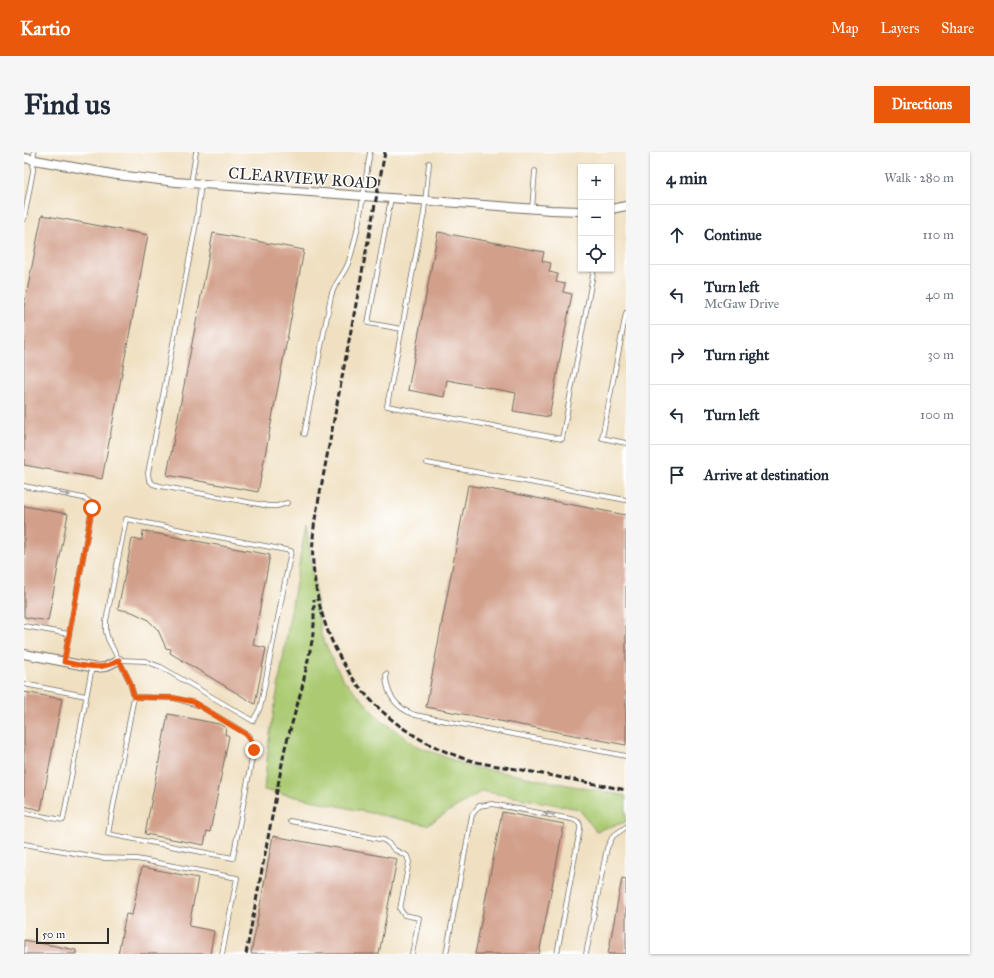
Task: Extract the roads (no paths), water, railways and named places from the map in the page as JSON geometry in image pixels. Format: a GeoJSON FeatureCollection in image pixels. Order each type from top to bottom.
{"type":"FeatureCollection","features":[{"type":"Feature","properties":{"kind":"street","name":"CLEARVIEW ROAD"},"geometry":{"type":"LineString","coordinates":[[24,158],[34,156],[125,176],[191,184],[532,209],[578,211]]}},
{"type":"Feature","properties":{"kind":"street"},"geometry":{"type":"LineString","coordinates":[[614,208],[626,206]]}},
{"type":"Feature","properties":{"kind":"street"},"geometry":{"type":"LineString","coordinates":[[24,654],[92,667],[105,667],[119,660]]}},
{"type":"Feature","properties":{"kind":"lane"},"geometry":{"type":"LineString","coordinates":[[191,184],[196,152]]}},
{"type":"Feature","properties":{"kind":"lane"},"geometry":{"type":"LineString","coordinates":[[304,434],[331,296],[333,288],[349,262],[357,230],[370,152]]}},
{"type":"Feature","properties":{"kind":"lane"},"geometry":{"type":"LineString","coordinates":[[24,218],[33,171],[34,156]]}},
{"type":"Feature","properties":{"kind":"lane"},"geometry":{"type":"LineString","coordinates":[[429,164],[426,201],[387,406],[562,439],[593,272]]}},
{"type":"Feature","properties":{"kind":"lane"},"geometry":{"type":"LineString","coordinates":[[532,209],[535,171]]}},
{"type":"Feature","properties":{"kind":"lane"},"geometry":{"type":"LineString","coordinates":[[201,184],[194,232],[148,473],[149,480],[153,484],[160,486],[269,506],[277,506],[287,502]]}},
{"type":"Feature","properties":{"kind":"lane"},"geometry":{"type":"LineString","coordinates":[[391,198],[368,323],[402,329]]}},
{"type":"Feature","properties":{"kind":"lane"},"geometry":{"type":"LineString","coordinates":[[626,313],[602,438],[626,443]]}},
{"type":"Feature","properties":{"kind":"lane"},"geometry":{"type":"LineString","coordinates":[[426,463],[626,500]]}},
{"type":"Feature","properties":{"kind":"lane"},"geometry":{"type":"LineString","coordinates":[[25,486],[81,497],[88,500],[92,505],[92,514],[64,662]]}},
{"type":"Feature","properties":{"kind":"lane"},"geometry":{"type":"LineString","coordinates":[[119,660],[145,661],[161,667],[253,721],[261,704],[291,551],[126,519],[106,624],[108,640],[130,682],[134,697],[108,834],[233,858],[254,750],[253,743],[243,732],[193,702],[174,698],[134,697]]}},
{"type":"Feature","properties":{"kind":"lane"},"geometry":{"type":"LineString","coordinates":[[24,626],[69,634]]}},
{"type":"Feature","properties":{"kind":"lane"},"geometry":{"type":"LineString","coordinates":[[24,813],[62,820],[92,667]]}},
{"type":"Feature","properties":{"kind":"lane"},"geometry":{"type":"LineString","coordinates":[[386,674],[387,690],[393,700],[405,711],[415,715],[626,756]]}},
{"type":"Feature","properties":{"kind":"lane"},"geometry":{"type":"LineString","coordinates":[[24,684],[86,696]]}},
{"type":"Feature","properties":{"kind":"lane"},"geometry":{"type":"LineString","coordinates":[[446,954],[471,819],[476,809],[483,805],[496,804],[571,818],[579,822],[580,829],[556,954]]}},
{"type":"Feature","properties":{"kind":"lane"},"geometry":{"type":"LineString","coordinates":[[290,822],[384,840],[395,850],[407,856],[409,862],[400,908],[404,915],[419,918],[412,954]]}},
{"type":"Feature","properties":{"kind":"lane"},"geometry":{"type":"LineString","coordinates":[[586,954],[606,848],[613,836],[626,827]]}},
{"type":"Feature","properties":{"kind":"lane"},"geometry":{"type":"LineString","coordinates":[[24,844],[102,858],[138,859],[237,878],[222,954]]}},
{"type":"Feature","properties":{"kind":"railway"},"geometry":{"type":"LineString","coordinates":[[385,152],[314,525],[313,564],[318,597],[326,628],[339,656],[356,682],[376,705],[400,726],[427,743],[472,761],[626,790]]}},
{"type":"Feature","properties":{"kind":"railway"},"geometry":{"type":"LineString","coordinates":[[246,954],[285,748],[302,688],[312,641],[314,625],[314,599]]}}]}
